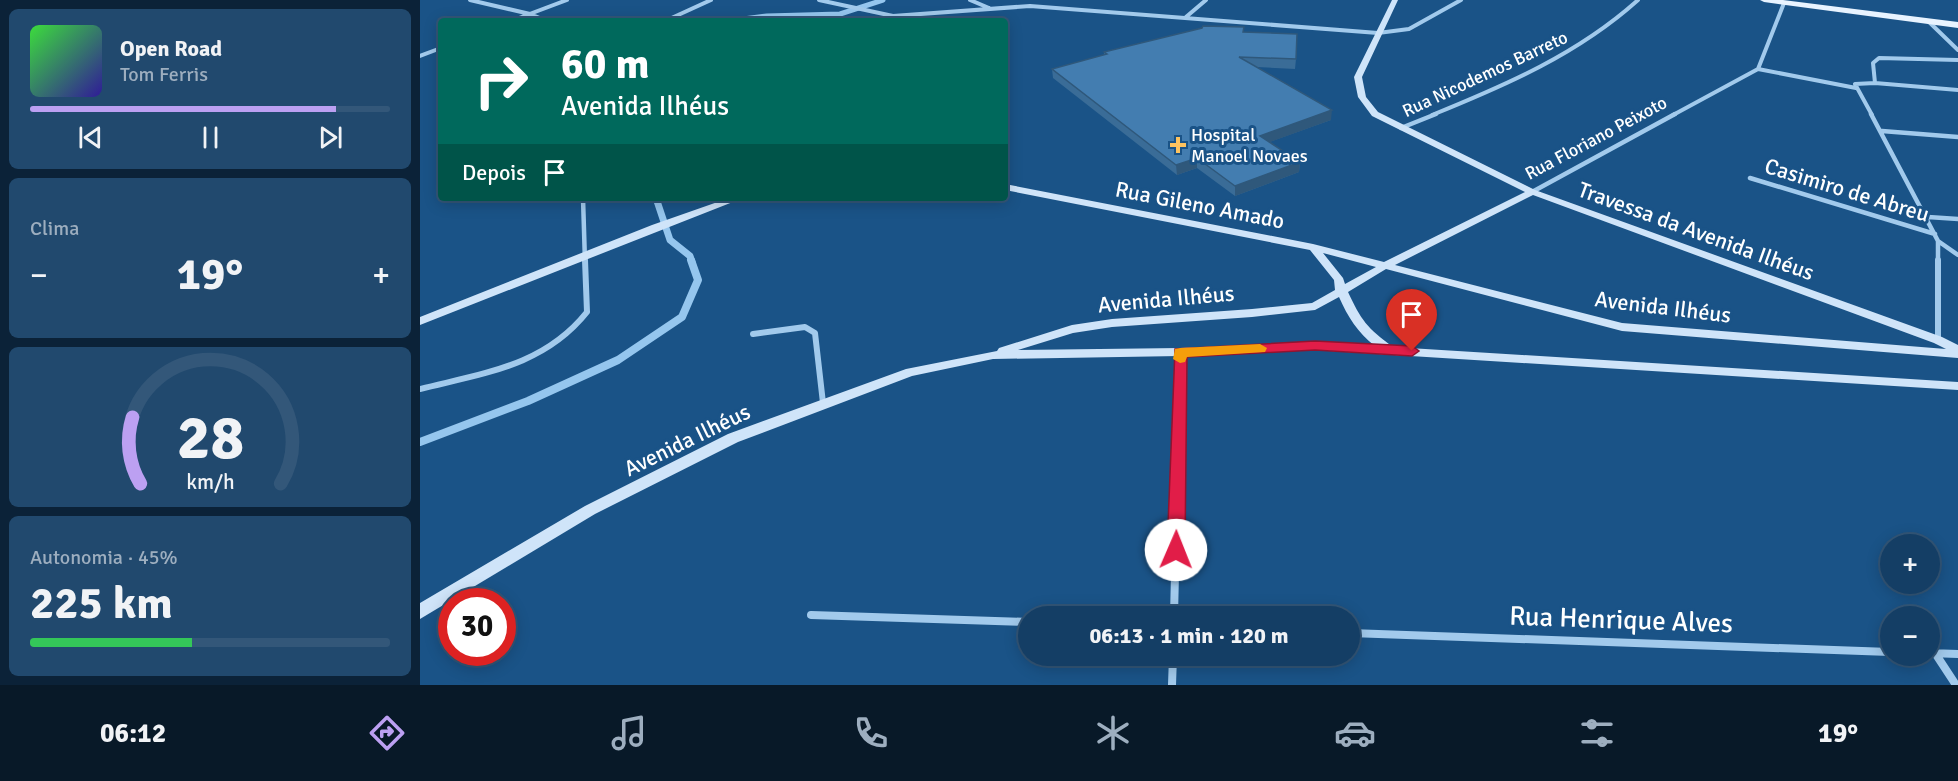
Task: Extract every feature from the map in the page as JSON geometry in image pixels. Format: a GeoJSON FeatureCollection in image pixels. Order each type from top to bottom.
{"type":"FeatureCollection","features":[{"type":"Feature","properties":{"kind":"main road"},"geometry":{"type":"LineString","coordinates":[[1378,33],[1395,0]]}},
{"type":"Feature","properties":{"kind":"main road"},"geometry":{"type":"LineString","coordinates":[[1764,0],[1958,25]]}},
{"type":"Feature","properties":{"kind":"main road"},"geometry":{"type":"LineString","coordinates":[[1816,0],[1958,18]]}},
{"type":"Feature","properties":{"kind":"main road","name":"Travessa da Avenida Ilhéus"},"geometry":{"type":"LineString","coordinates":[[1378,33],[1358,77],[1358,89],[1375,114],[1401,129],[1532,192],[1938,340],[1958,352]]}},
{"type":"Feature","properties":{"kind":"main road","name":"Rua Gileno Amado"},"geometry":{"type":"LineString","coordinates":[[1008,189],[1313,247],[1386,265]]}},
{"type":"Feature","properties":{"kind":"main road","name":"Rua Floriano Peixoto"},"geometry":{"type":"LineString","coordinates":[[1386,265],[1532,192]]}},
{"type":"Feature","properties":{"kind":"main road"},"geometry":{"type":"LineString","coordinates":[[420,321],[583,255],[730,201]]}},
{"type":"Feature","properties":{"kind":"main road"},"geometry":{"type":"LineString","coordinates":[[1313,247],[1333,269],[1356,321],[1367,334],[1389,350]]}},
{"type":"Feature","properties":{"kind":"main road","name":"Avenida Ilhéus"},"geometry":{"type":"LineString","coordinates":[[420,612],[590,510],[733,438],[823,403],[910,372],[993,355],[1072,329],[1112,323],[1315,306],[1386,265],[1622,327],[1958,352]]}},
{"type":"Feature","properties":{"kind":"main road","name":"Avenida Ilhéus"},"geometry":{"type":"LineString","coordinates":[[993,355],[1180,352],[1315,346],[1958,386]]}},
{"type":"Feature","properties":{"kind":"street"},"geometry":{"type":"LineString","coordinates":[[470,0],[540,18]]}},
{"type":"Feature","properties":{"kind":"street"},"geometry":{"type":"LineString","coordinates":[[519,18],[567,0]]}},
{"type":"Feature","properties":{"kind":"street"},"geometry":{"type":"LineString","coordinates":[[672,18],[711,0]]}},
{"type":"Feature","properties":{"kind":"street"},"geometry":{"type":"LineString","coordinates":[[819,0],[893,16],[1030,6],[1378,33],[1408,29],[1461,0]]}},
{"type":"Feature","properties":{"kind":"street"},"geometry":{"type":"LineString","coordinates":[[970,0],[990,8]]}},
{"type":"Feature","properties":{"kind":"street"},"geometry":{"type":"LineString","coordinates":[[1030,6],[1040,0]]}},
{"type":"Feature","properties":{"kind":"street"},"geometry":{"type":"LineString","coordinates":[[1186,17],[1206,0]]}},
{"type":"Feature","properties":{"kind":"street","name":"Rua Nicodemos Barreto"},"geometry":{"type":"LineString","coordinates":[[1401,129],[1552,61],[1606,26],[1638,0]]}},
{"type":"Feature","properties":{"kind":"street"},"geometry":{"type":"LineString","coordinates":[[1784,3],[1758,69],[1856,88]]}},
{"type":"Feature","properties":{"kind":"street"},"geometry":{"type":"LineString","coordinates":[[1928,21],[1958,50]]}},
{"type":"Feature","properties":{"kind":"street"},"geometry":{"type":"LineString","coordinates":[[420,56],[438,49]]}},
{"type":"Feature","properties":{"kind":"street"},"geometry":{"type":"LineString","coordinates":[[1875,83],[1873,63],[1879,58],[1958,60]]}},
{"type":"Feature","properties":{"kind":"street","name":"Rua Floriano Peixoto"},"geometry":{"type":"LineString","coordinates":[[1532,192],[1758,69]]}},
{"type":"Feature","properties":{"kind":"street"},"geometry":{"type":"LineString","coordinates":[[1938,340],[1937,238],[1928,217],[1855,84],[1859,82],[1958,90]]}},
{"type":"Feature","properties":{"kind":"street"},"geometry":{"type":"LineString","coordinates":[[1882,131],[1958,137]]}},
{"type":"Feature","properties":{"kind":"street","name":"Casimiro de Abreu"},"geometry":{"type":"LineString","coordinates":[[1750,178],[1937,238]]}},
{"type":"Feature","properties":{"kind":"street"},"geometry":{"type":"LineString","coordinates":[[420,389],[523,361],[568,337],[587,312],[583,255],[583,201]]}},
{"type":"Feature","properties":{"kind":"street","name":"Casimiro de Abreu"},"geometry":{"type":"LineString","coordinates":[[1928,217],[1958,219]]}},
{"type":"Feature","properties":{"kind":"street"},"geometry":{"type":"LineString","coordinates":[[1937,238],[1958,255]]}},
{"type":"Feature","properties":{"kind":"street"},"geometry":{"type":"LineString","coordinates":[[753,334],[805,327],[815,333],[823,403]]}},
{"type":"Feature","properties":{"kind":"street"},"geometry":{"type":"LineString","coordinates":[[1174,606],[1180,352]]}},
{"type":"Feature","properties":{"kind":"street"},"geometry":{"type":"LineString","coordinates":[[811,615],[1018,622]]}},
{"type":"Feature","properties":{"kind":"street","name":"Rua Henrique Alves"},"geometry":{"type":"LineString","coordinates":[[1360,633],[1880,652]]}},
{"type":"Feature","properties":{"kind":"street"},"geometry":{"type":"LineString","coordinates":[[1940,653],[1958,654]]}},
{"type":"Feature","properties":{"kind":"street"},"geometry":{"type":"LineString","coordinates":[[1940,664],[1956,685]]}},
{"type":"Feature","properties":{"kind":"street"},"geometry":{"type":"LineString","coordinates":[[1172,685],[1173,666]]}},
{"type":"Feature","properties":{"kind":"building","name":"Hospital Manoel Novaes"},"geometry":{"type":"Polygon","coordinates":[[[1203,26],[1244,27],[1243,32],[1297,34],[1296,59],[1239,57],[1332,110],[1260,136],[1300,162],[1235,186],[1197,158],[1176,165],[1052,69],[1107,54],[1104,52],[1203,26]]]}},
{"type":"Feature","properties":{"kind":"waterway"},"geometry":{"type":"LineString","coordinates":[[751,18],[840,14],[883,0]]}},
{"type":"Feature","properties":{"kind":"waterway"},"geometry":{"type":"LineString","coordinates":[[657,201],[670,240],[690,256],[692,262]]}},
{"type":"Feature","properties":{"kind":"waterway"},"geometry":{"type":"LineString","coordinates":[[420,442],[528,401],[618,360],[682,317],[698,280],[691,260]]}},
{"type":"Feature","properties":{"kind":"slow traffic"},"geometry":{"type":"LineString","coordinates":[[1180,359],[1180,352],[1260,348]]}},
{"type":"Feature","properties":{"kind":"place","name":"Hospital Manoel Novaes"},"geometry":{"type":"Point","coordinates":[1178,145]}},
{"type":"Feature","properties":{"kind":"route"},"geometry":{"type":"LineString","coordinates":[[1176,550],[1180,352],[1315,346],[1412,351]]}}]}
